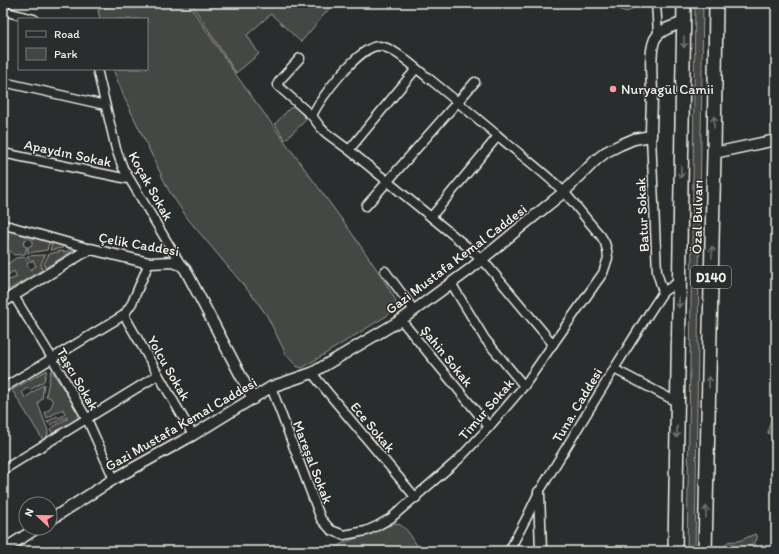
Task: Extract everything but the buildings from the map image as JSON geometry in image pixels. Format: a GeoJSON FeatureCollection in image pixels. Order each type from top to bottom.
{"type":"FeatureCollection","features":[{"type":"Feature","properties":{"kind":"highway","name":"Özal Bulvarı"},"geometry":{"type":"LineString","coordinates":[[675,551],[684,3]]}},
{"type":"Feature","properties":{"kind":"highway","name":"Özal Bulvarı"},"geometry":{"type":"LineString","coordinates":[[706,551],[716,3]]}},
{"type":"Feature","properties":{"kind":"street"},"geometry":{"type":"LineString","coordinates":[[656,3],[658,34]]}},
{"type":"Feature","properties":{"kind":"street"},"geometry":{"type":"LineString","coordinates":[[3,11],[30,18]]}},
{"type":"Feature","properties":{"kind":"street"},"geometry":{"type":"LineString","coordinates":[[651,136],[652,47],[655,38],[663,30],[684,22]]}},
{"type":"Feature","properties":{"kind":"street"},"geometry":{"type":"LineString","coordinates":[[312,116],[329,89],[349,65],[370,48],[377,46],[384,47],[402,57],[458,102],[564,192]]}},
{"type":"Feature","properties":{"kind":"street"},"geometry":{"type":"LineString","coordinates":[[300,58],[280,80],[278,86],[312,116],[321,128],[482,258],[553,344]]}},
{"type":"Feature","properties":{"kind":"street"},"geometry":{"type":"LineString","coordinates":[[349,150],[416,69]]}},
{"type":"Feature","properties":{"kind":"street","name":"Koçak Sokak"},"geometry":{"type":"LineString","coordinates":[[97,70],[116,149],[123,168],[128,179],[181,265]]}},
{"type":"Feature","properties":{"kind":"street"},"geometry":{"type":"LineString","coordinates":[[3,82],[105,105]]}},
{"type":"Feature","properties":{"kind":"street"},"geometry":{"type":"LineString","coordinates":[[366,206],[475,82]]}},
{"type":"Feature","properties":{"kind":"street"},"geometry":{"type":"LineString","coordinates":[[431,217],[498,136]]}},
{"type":"Feature","properties":{"kind":"street","name":"Gazi Mustafa Kemal Caddesi"},"geometry":{"type":"LineString","coordinates":[[58,515],[114,479],[193,435],[271,388],[312,373],[401,320],[451,283],[564,192],[606,152],[634,139],[651,136]]}},
{"type":"Feature","properties":{"kind":"street","name":"Batur Sokak"},"geometry":{"type":"LineString","coordinates":[[651,136],[657,272],[663,292]]}},
{"type":"Feature","properties":{"kind":"street"},"geometry":{"type":"LineString","coordinates":[[714,153],[776,140]]}},
{"type":"Feature","properties":{"kind":"street","name":"Apaydın Sokak"},"geometry":{"type":"LineString","coordinates":[[3,153],[128,179]]}},
{"type":"Feature","properties":{"kind":"street","name":"Timur Sokak"},"geometry":{"type":"LineString","coordinates":[[344,535],[366,531],[391,518],[416,498],[459,459],[524,386],[603,273],[608,258],[605,243],[601,236],[564,192]]}},
{"type":"Feature","properties":{"kind":"street"},"geometry":{"type":"LineString","coordinates":[[3,225],[91,249]]}},
{"type":"Feature","properties":{"kind":"street","name":"Çelik Caddesi"},"geometry":{"type":"LineString","coordinates":[[3,302],[91,249],[149,263],[173,262],[181,265],[186,269],[253,399]]}},
{"type":"Feature","properties":{"kind":"street"},"geometry":{"type":"LineString","coordinates":[[3,388],[124,315],[132,303],[149,263]]}},
{"type":"Feature","properties":{"kind":"street"},"geometry":{"type":"LineString","coordinates":[[385,271],[414,310]]}},
{"type":"Feature","properties":{"kind":"street","name":"Tuna. Caddesi"},"geometry":{"type":"LineString","coordinates":[[509,551],[539,492],[614,369],[663,292],[680,281]]}},
{"type":"Feature","properties":{"kind":"street"},"geometry":{"type":"LineString","coordinates":[[451,283],[485,339],[524,386]]}},
{"type":"Feature","properties":{"kind":"street","name":"Taşcı Sokak"},"geometry":{"type":"LineString","coordinates":[[14,296],[87,419],[114,479]]}},
{"type":"Feature","properties":{"kind":"street","name":"Yolcu Sokak"},"geometry":{"type":"LineString","coordinates":[[124,315],[193,435]]}},
{"type":"Feature","properties":{"kind":"street","name":"Şahin Sokak"},"geometry":{"type":"LineString","coordinates":[[401,320],[488,427]]}},
{"type":"Feature","properties":{"kind":"street"},"geometry":{"type":"LineString","coordinates":[[614,369],[677,402]]}},
{"type":"Feature","properties":{"kind":"street","name":"Ece Sokak"},"geometry":{"type":"LineString","coordinates":[[312,373],[416,498]]}},
{"type":"Feature","properties":{"kind":"street"},"geometry":{"type":"LineString","coordinates":[[3,470],[158,375]]}},
{"type":"Feature","properties":{"kind":"street","name":"Mareşal Sokak"},"geometry":{"type":"LineString","coordinates":[[271,388],[321,519],[332,530],[344,535]]}},
{"type":"Feature","properties":{"kind":"street"},"geometry":{"type":"LineString","coordinates":[[539,492],[541,551]]}},
{"type":"Feature","properties":{"kind":"street"},"geometry":{"type":"LineString","coordinates":[[3,550],[25,536]]}},
{"type":"Feature","properties":{"kind":"green space"},"geometry":{"type":"Polygon","coordinates":[[[119,3],[188,3],[236,75],[351,232],[382,277],[395,299],[397,307],[388,315],[302,368],[296,366],[286,354],[267,316],[256,300],[188,219],[169,191],[124,97],[113,70],[148,70],[148,18],[100,18],[98,10],[119,3]]]}},
{"type":"Feature","properties":{"kind":"green space"},"geometry":{"type":"Polygon","coordinates":[[[191,3],[334,3],[301,42],[271,14],[247,35],[259,54],[236,73],[191,3]]]}},
{"type":"Feature","properties":{"kind":"green space"},"geometry":{"type":"Polygon","coordinates":[[[609,3],[637,3],[631,10],[624,11],[609,3]]]}},
{"type":"Feature","properties":{"kind":"green space"},"geometry":{"type":"Polygon","coordinates":[[[695,3],[703,3],[695,551],[687,551],[693,177],[695,3]]]}},
{"type":"Feature","properties":{"kind":"green space"},"geometry":{"type":"Polygon","coordinates":[[[294,106],[305,117],[305,121],[285,140],[275,124],[289,109],[294,106]]]}},
{"type":"Feature","properties":{"kind":"green space"},"geometry":{"type":"Polygon","coordinates":[[[3,230],[11,230],[50,240],[47,250],[28,253],[28,247],[32,245],[32,240],[28,239],[23,242],[24,246],[27,247],[25,254],[14,255],[10,251],[3,253],[3,245],[8,240],[8,235],[3,235],[3,230]]]}},
{"type":"Feature","properties":{"kind":"green space"},"geometry":{"type":"Polygon","coordinates":[[[53,241],[71,246],[73,250],[45,268],[44,264],[49,254],[62,251],[65,252],[69,249],[68,246],[65,246],[50,250],[53,241]]]}},
{"type":"Feature","properties":{"kind":"green space"},"geometry":{"type":"Polygon","coordinates":[[[45,255],[41,264],[42,270],[3,293],[4,282],[17,277],[14,271],[3,278],[3,266],[5,264],[16,258],[25,257],[30,270],[36,266],[33,260],[30,262],[27,256],[45,255]]]}},
{"type":"Feature","properties":{"kind":"green space"},"geometry":{"type":"Polygon","coordinates":[[[47,370],[44,381],[30,390],[27,388],[22,392],[25,398],[44,384],[42,399],[38,404],[48,431],[47,438],[43,440],[12,390],[47,370]]]}},
{"type":"Feature","properties":{"kind":"green space"},"geometry":{"type":"Polygon","coordinates":[[[51,370],[79,413],[76,420],[53,434],[50,429],[67,419],[67,417],[50,425],[47,422],[57,416],[59,418],[65,414],[63,409],[47,418],[45,412],[52,406],[51,398],[46,396],[51,370]]]}},
{"type":"Feature","properties":{"kind":"green space"},"geometry":{"type":"Polygon","coordinates":[[[776,406],[776,435],[771,435],[768,433],[768,430],[772,412],[776,406]]]}},
{"type":"Feature","properties":{"kind":"green space"},"geometry":{"type":"Polygon","coordinates":[[[396,523],[407,531],[420,551],[329,551],[341,544],[396,523]]]}},
{"type":"Feature","properties":{"kind":"green space"},"geometry":{"type":"Polygon","coordinates":[[[755,534],[757,535],[757,539],[755,542],[754,551],[725,551],[725,545],[728,542],[738,541],[755,534]]]}},
{"type":"Feature","properties":{"kind":"place","name":"Nuryagül Camii"},"geometry":{"type":"Point","coordinates":[613,89]}}]}
